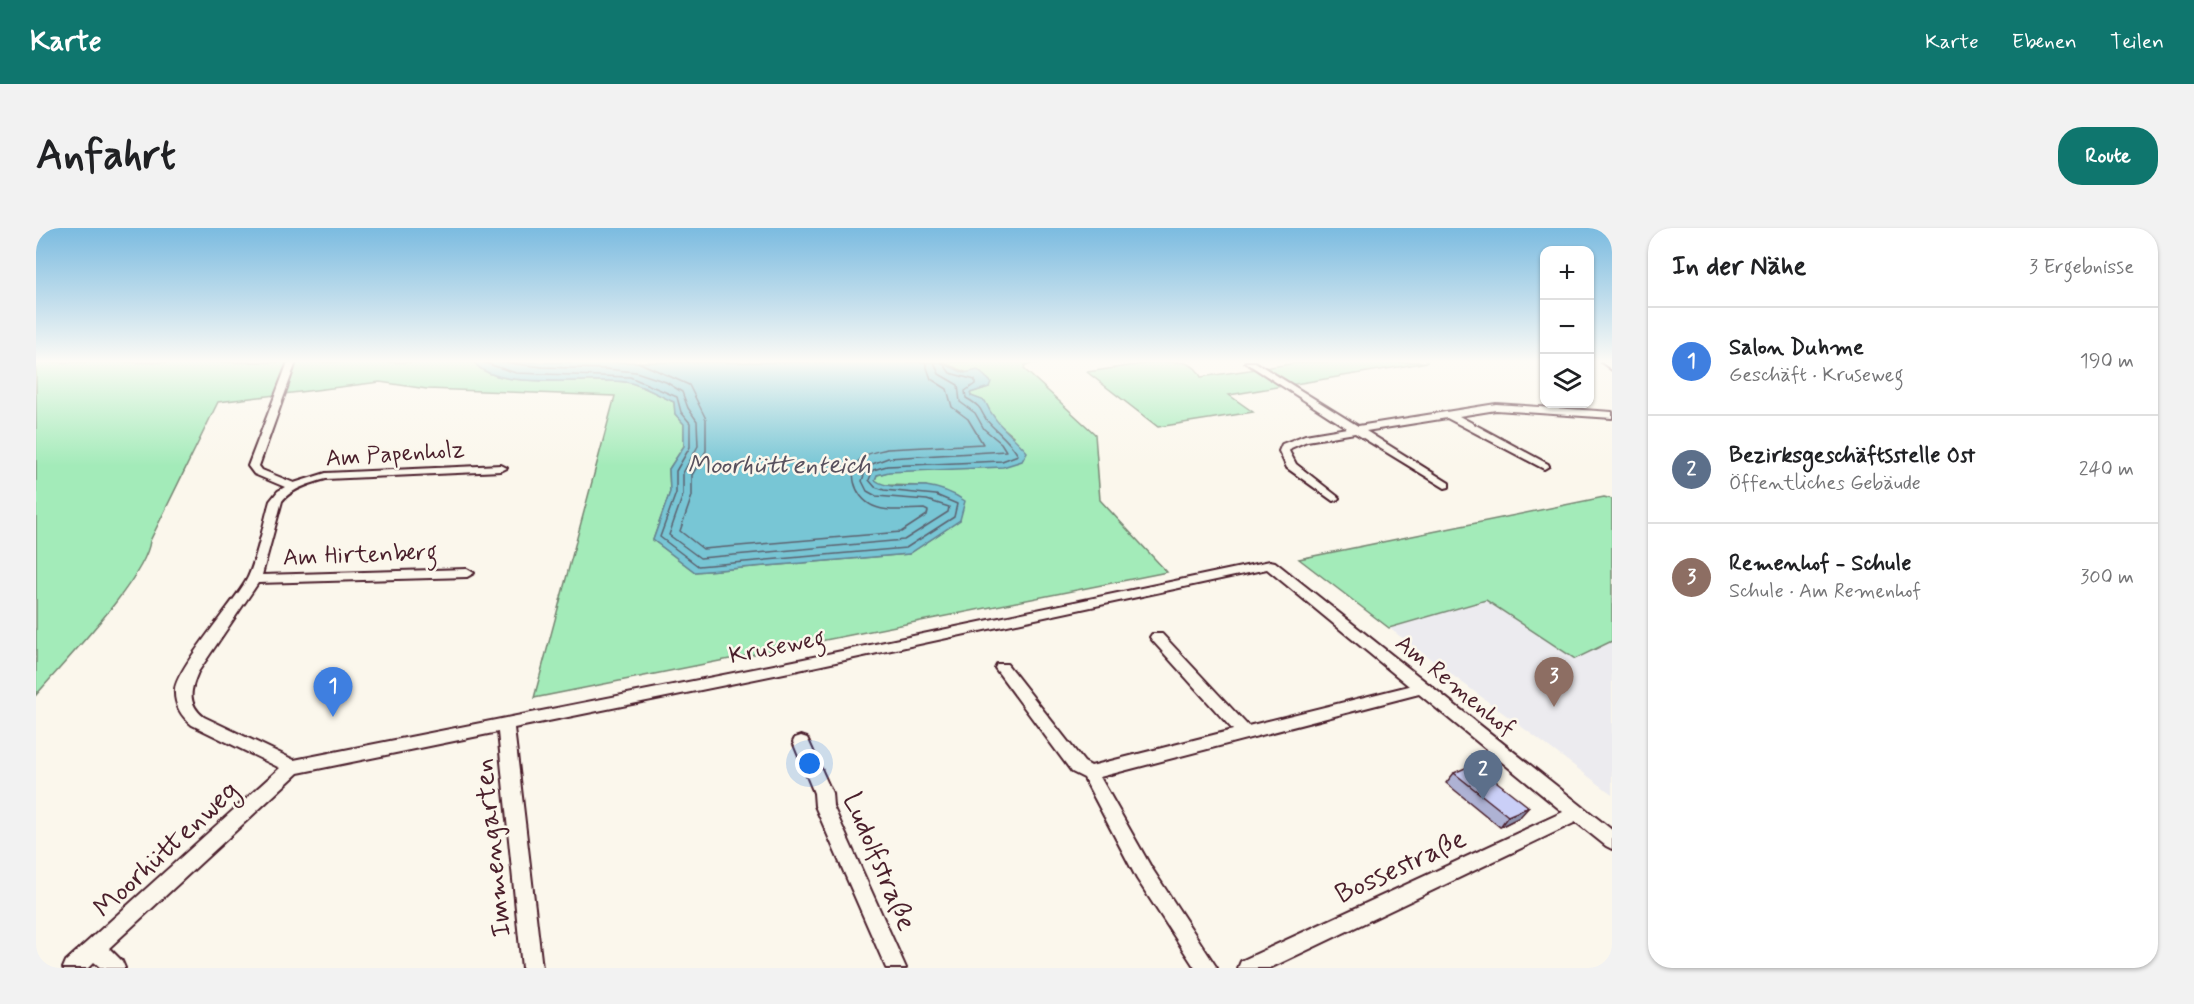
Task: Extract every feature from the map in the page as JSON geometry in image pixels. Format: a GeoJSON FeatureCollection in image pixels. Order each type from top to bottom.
{"type":"FeatureCollection","features":[{"type":"Feature","properties":{"kind":"street"},"geometry":{"type":"LineString","coordinates":[[279,397],[253,466],[258,472],[292,486],[276,501],[254,579],[191,671],[183,688],[183,704],[189,714],[198,721],[292,766]]}},
{"type":"Feature","properties":{"kind":"street"},"geometry":{"type":"LineString","coordinates":[[1303,397],[1445,485]]}},
{"type":"Feature","properties":{"kind":"street"},"geometry":{"type":"LineString","coordinates":[[1333,498],[1291,466],[1284,451],[1286,446],[1305,438],[1496,407],[1610,416]]}},
{"type":"Feature","properties":{"kind":"street"},"geometry":{"type":"LineString","coordinates":[[1449,415],[1544,466]]}},
{"type":"Feature","properties":{"kind":"street","name":"Am Papenholz"},"geometry":{"type":"LineString","coordinates":[[292,486],[326,476],[501,468]]}},
{"type":"Feature","properties":{"kind":"street","name":"Am Remenhof"},"geometry":{"type":"LineString","coordinates":[[1270,565],[1612,841]]}},
{"type":"Feature","properties":{"kind":"street","name":"Kruseweg"},"geometry":{"type":"LineString","coordinates":[[292,766],[770,670],[1270,565]]}},
{"type":"Feature","properties":{"kind":"street","name":"Am Hirtenberg"},"geometry":{"type":"LineString","coordinates":[[254,579],[467,573]]}},
{"type":"Feature","properties":{"kind":"street"},"geometry":{"type":"LineString","coordinates":[[1158,637],[1244,732]]}},
{"type":"Feature","properties":{"kind":"street"},"geometry":{"type":"LineString","coordinates":[[1002,668],[1078,767],[1090,773],[1126,846],[1176,926],[1207,968]]}},
{"type":"Feature","properties":{"kind":"street"},"geometry":{"type":"LineString","coordinates":[[1090,773],[1421,688]]}},
{"type":"Feature","properties":{"kind":"street","name":"Immengarten"},"geometry":{"type":"LineString","coordinates":[[505,723],[532,968]]}},
{"type":"Feature","properties":{"kind":"street","name":"Ludolfstraße"},"geometry":{"type":"LineString","coordinates":[[801,742],[823,793],[824,806],[897,968]]}},
{"type":"Feature","properties":{"kind":"street","name":"Moorhüttenweg"},"geometry":{"type":"LineString","coordinates":[[74,968],[292,766]]}},
{"type":"Feature","properties":{"kind":"street","name":"Bossestraße"},"geometry":{"type":"LineString","coordinates":[[1248,968],[1577,813]]}},
{"type":"Feature","properties":{"kind":"street"},"geometry":{"type":"LineString","coordinates":[[95,949],[115,968]]}},
{"type":"Feature","properties":{"kind":"shaded area"},"geometry":{"type":"Polygon","coordinates":[[[1486,600],[1575,659],[1612,641],[1612,794],[1389,628],[1486,600]]]}},
{"type":"Feature","properties":{"kind":"green space"},"geometry":{"type":"Polygon","coordinates":[[[36,397],[262,397],[218,402],[134,576],[102,620],[36,695],[36,397]]]}},
{"type":"Feature","properties":{"kind":"green space"},"geometry":{"type":"Polygon","coordinates":[[[615,397],[663,397],[674,402],[675,414],[684,424],[684,446],[669,469],[670,492],[653,540],[695,572],[909,554],[960,520],[926,486],[882,485],[875,480],[877,475],[1013,436],[994,420],[985,402],[972,397],[1054,397],[1095,434],[1100,500],[1167,572],[534,698],[615,397]]]}},
{"type":"Feature","properties":{"kind":"green space"},"geometry":{"type":"Polygon","coordinates":[[[1119,397],[1231,397],[1253,412],[1158,427],[1119,397]]]}},
{"type":"Feature","properties":{"kind":"green space"},"geometry":{"type":"Polygon","coordinates":[[[1604,497],[1612,499],[1612,641],[1575,659],[1486,600],[1389,628],[1299,559],[1604,497]]]}},
{"type":"Feature","properties":{"kind":"water","name":"Moorhüttenteich"},"geometry":{"type":"Polygon","coordinates":[[[663,397],[972,397],[985,401],[998,423],[1027,452],[1022,461],[1003,467],[889,472],[877,475],[875,480],[886,485],[942,489],[965,501],[960,520],[909,554],[695,572],[653,540],[670,492],[669,469],[684,446],[684,424],[675,414],[674,402],[663,397]]]}},
{"type":"Feature","properties":{"kind":"building"},"geometry":{"type":"Polygon","coordinates":[[[1474,764],[1529,807],[1508,816],[1454,773],[1474,764]]]}},
{"type":"Feature","properties":{"kind":"place","name":"Remenhof - Schule"},"geometry":{"type":"Point","coordinates":[1554,707]}},
{"type":"Feature","properties":{"kind":"place","name":"Salon Duhme"},"geometry":{"type":"Point","coordinates":[333,717]}},
{"type":"Feature","properties":{"kind":"place","name":"Bezirksgeschäftsstelle Ost"},"geometry":{"type":"Point","coordinates":[1483,800]}}]}
